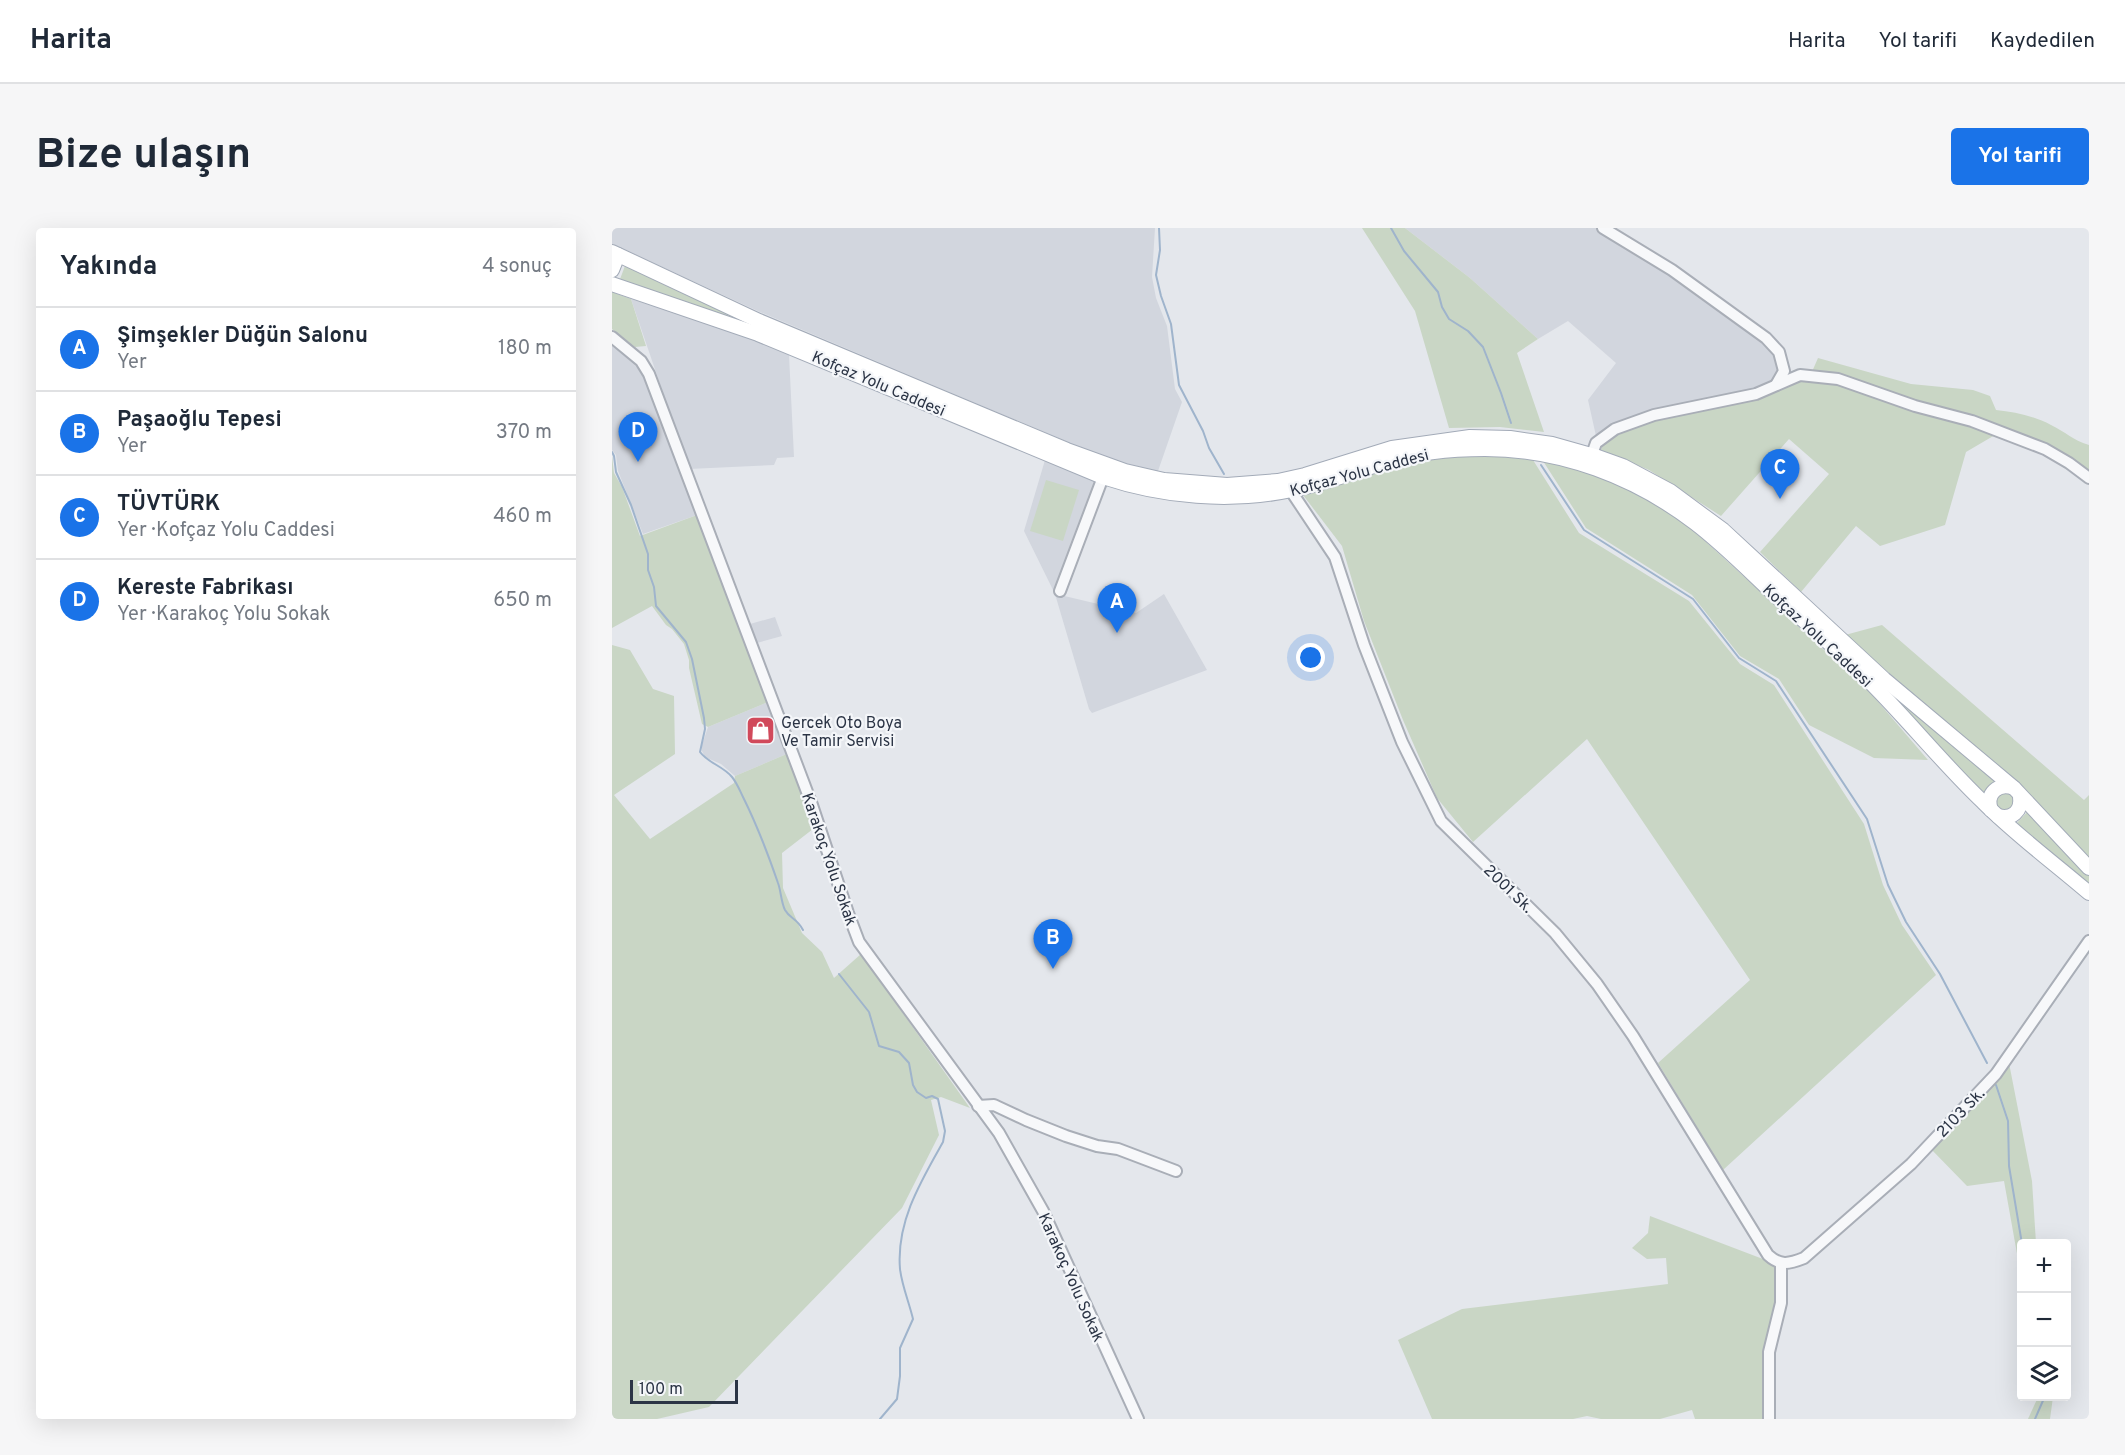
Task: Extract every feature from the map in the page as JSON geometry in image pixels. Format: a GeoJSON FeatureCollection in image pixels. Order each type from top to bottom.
{"type":"FeatureCollection","features":[{"type":"Feature","properties":{"kind":"main road"},"geometry":{"type":"LineString","coordinates":[[612,270],[615,254]]}},
{"type":"Feature","properties":{"kind":"main road","name":"Kofçaz Yolu Caddesi"},"geometry":{"type":"LineString","coordinates":[[615,254],[739,312],[1057,445],[1125,471],[1164,480],[1227,485],[1278,481],[1392,448],[1470,437],[1532,440],[1646,477],[1707,516],[1884,679],[2017,792],[2089,868]]}},
{"type":"Feature","properties":{"kind":"main road","name":"Kofçaz Yolu Caddesi"},"geometry":{"type":"LineString","coordinates":[[612,284],[793,348],[1103,477],[1152,489],[1199,496],[1234,497],[1292,491],[1390,461],[1435,452],[1461,450],[1504,449],[1559,458],[1590,460],[1678,510],[1716,540],[1863,675],[1994,813],[2089,893]]}},
{"type":"Feature","properties":{"kind":"main road"},"geometry":{"type":"LineString","coordinates":[[2003,786],[2017,792],[2020,808],[2017,812],[2008,817],[1994,813],[1989,800],[1993,791],[2003,786]]}},
{"type":"Feature","properties":{"kind":"street"},"geometry":{"type":"LineString","coordinates":[[1604,228],[1672,270],[1766,338],[1779,352],[1784,371],[1776,385]]}},
{"type":"Feature","properties":{"kind":"street","name":"Karakoç Yolu Sokak"},"geometry":{"type":"LineString","coordinates":[[612,337],[641,361],[649,374],[809,794],[848,913],[860,942],[999,1133],[1043,1211],[1138,1419]]}},
{"type":"Feature","properties":{"kind":"street"},"geometry":{"type":"LineString","coordinates":[[1590,460],[1596,443],[1615,429],[1654,415],[1756,394],[1800,375],[1838,379],[1915,406],[1972,421],[2045,449],[2089,478]]}},
{"type":"Feature","properties":{"kind":"street"},"geometry":{"type":"LineString","coordinates":[[1060,591],[1103,477]]}},
{"type":"Feature","properties":{"kind":"street","name":"2001 Sk."},"geometry":{"type":"LineString","coordinates":[[1292,491],[1335,557],[1364,645],[1402,742],[1441,821],[1555,933],[1597,984],[1634,1036],[1768,1255],[1778,1262]]}},
{"type":"Feature","properties":{"kind":"street","name":"2103 Sk."},"geometry":{"type":"LineString","coordinates":[[1778,1262],[1793,1263],[1804,1258],[1911,1164],[1996,1074],[2089,941]]}},
{"type":"Feature","properties":{"kind":"street"},"geometry":{"type":"LineString","coordinates":[[978,1106],[994,1105],[1066,1136],[1097,1146],[1118,1149],[1176,1171]]}},
{"type":"Feature","properties":{"kind":"street"},"geometry":{"type":"LineString","coordinates":[[1769,1419],[1769,1353],[1782,1304],[1778,1262]]}},
{"type":"Feature","properties":{"kind":"shaded area"},"geometry":{"type":"Polygon","coordinates":[[[612,228],[1155,228],[1152,277],[1156,298],[1167,326],[1175,389],[1182,402],[1158,471],[1108,459],[760,312],[612,244],[612,228]]]}},
{"type":"Feature","properties":{"kind":"shaded area"},"geometry":{"type":"Polygon","coordinates":[[[1405,228],[1599,228],[1672,273],[1758,337],[1775,355],[1779,371],[1772,384],[1756,391],[1644,412],[1613,423],[1596,436],[1588,400],[1616,363],[1568,321],[1538,339],[1470,278],[1405,228]]]}},
{"type":"Feature","properties":{"kind":"shaded area"},"geometry":{"type":"Polygon","coordinates":[[[631,299],[730,330],[789,355],[794,457],[777,458],[774,465],[689,469],[631,299]]]}},
{"type":"Feature","properties":{"kind":"shaded area"},"geometry":{"type":"Polygon","coordinates":[[[612,345],[639,369],[647,385],[697,515],[643,534],[618,471],[616,455],[612,450],[612,345]]]}},
{"type":"Feature","properties":{"kind":"shaded area"},"geometry":{"type":"Polygon","coordinates":[[[1045,460],[1097,481],[1056,594],[1136,613],[1164,594],[1207,670],[1092,713],[1055,594],[1024,531],[1045,460]]]}},
{"type":"Feature","properties":{"kind":"shaded area"},"geometry":{"type":"Polygon","coordinates":[[[775,617],[782,636],[757,643],[750,624],[775,617]]]}},
{"type":"Feature","properties":{"kind":"shaded area"},"geometry":{"type":"Polygon","coordinates":[[[768,702],[789,753],[735,776],[721,764],[705,757],[702,745],[708,727],[768,702]]]}},
{"type":"Feature","properties":{"kind":"green space"},"geometry":{"type":"Polygon","coordinates":[[[1362,228],[1405,228],[1470,278],[1538,339],[1517,353],[1544,432],[1500,427],[1449,428],[1415,311],[1362,228]]]}},
{"type":"Feature","properties":{"kind":"green space"},"geometry":{"type":"Polygon","coordinates":[[[626,263],[756,327],[619,282],[626,263]]]}},
{"type":"Feature","properties":{"kind":"green space"},"geometry":{"type":"Polygon","coordinates":[[[612,292],[631,299],[646,346],[635,347],[612,329],[612,292]]]}},
{"type":"Feature","properties":{"kind":"green space"},"geometry":{"type":"Polygon","coordinates":[[[1818,358],[1911,384],[1973,390],[1990,396],[1996,410],[2038,419],[2089,445],[2089,473],[2046,446],[1811,374],[1818,358]]]}},
{"type":"Feature","properties":{"kind":"green space"},"geometry":{"type":"Polygon","coordinates":[[[1800,377],[1837,381],[1995,435],[1966,452],[1945,525],[1880,546],[1856,526],[1801,592],[1760,552],[1829,474],[1789,439],[1721,516],[1649,470],[1601,450],[1603,444],[1619,433],[1800,377]]]}},
{"type":"Feature","properties":{"kind":"green space"},"geometry":{"type":"Polygon","coordinates":[[[1483,455],[1533,460],[1579,533],[1689,601],[1740,664],[1774,685],[1864,824],[1883,885],[1902,925],[1936,975],[1723,1170],[1658,1063],[1750,980],[1587,739],[1473,842],[1437,798],[1364,621],[1342,546],[1303,495],[1382,470],[1429,459],[1483,455]]]}},
{"type":"Feature","properties":{"kind":"green space"},"geometry":{"type":"Polygon","coordinates":[[[612,456],[614,473],[622,487],[640,536],[697,515],[768,702],[708,727],[702,724],[684,644],[652,606],[612,628],[612,456]]]}},
{"type":"Feature","properties":{"kind":"green space"},"geometry":{"type":"Polygon","coordinates":[[[1543,461],[1593,474],[1623,487],[1660,507],[1693,530],[1868,690],[1928,760],[1874,758],[1809,725],[1779,679],[1740,656],[1692,595],[1586,528],[1543,461]]]}},
{"type":"Feature","properties":{"kind":"green space"},"geometry":{"type":"Polygon","coordinates":[[[1046,480],[1079,490],[1063,541],[1030,531],[1046,480]]]}},
{"type":"Feature","properties":{"kind":"green space"},"geometry":{"type":"Polygon","coordinates":[[[1882,625],[2084,800],[2089,795],[2089,858],[2032,797],[1845,635],[1882,625]]]}},
{"type":"Feature","properties":{"kind":"green space"},"geometry":{"type":"Polygon","coordinates":[[[612,645],[630,650],[653,689],[674,696],[675,754],[614,795],[650,839],[734,783],[735,776],[789,753],[813,829],[782,853],[783,888],[802,933],[822,952],[834,978],[861,954],[970,1108],[941,1097],[931,1100],[939,1135],[902,1208],[709,1407],[657,1419],[612,1419],[612,645]]]}},
{"type":"Feature","properties":{"kind":"green space"},"geometry":{"type":"Polygon","coordinates":[[[1885,687],[1997,780],[1983,795],[1885,687]]]}},
{"type":"Feature","properties":{"kind":"green space"},"geometry":{"type":"Polygon","coordinates":[[[2007,792],[2013,795],[2016,801],[2009,812],[1996,808],[1997,797],[2007,792]]]}},
{"type":"Feature","properties":{"kind":"green space"},"geometry":{"type":"Polygon","coordinates":[[[2029,810],[2089,875],[2089,886],[2015,825],[2029,810]]]}},
{"type":"Feature","properties":{"kind":"green space"},"geometry":{"type":"Polygon","coordinates":[[[2009,1063],[2032,1181],[2036,1239],[2017,1239],[2017,1254],[2004,1181],[1967,1186],[1930,1148],[2009,1063]]]}},
{"type":"Feature","properties":{"kind":"green space"},"geometry":{"type":"Polygon","coordinates":[[[1650,1216],[1776,1264],[1778,1304],[1765,1419],[1695,1419],[1692,1410],[1660,1419],[1601,1419],[1587,1416],[1573,1419],[1432,1419],[1398,1340],[1462,1309],[1668,1284],[1666,1258],[1647,1259],[1632,1248],[1648,1233],[1650,1216]]]}},
{"type":"Feature","properties":{"kind":"green space"},"geometry":{"type":"Polygon","coordinates":[[[2036,1401],[2052,1401],[2050,1419],[2028,1419],[2036,1401]]]}},
{"type":"Feature","properties":{"kind":"waterway"},"geometry":{"type":"LineString","coordinates":[[1159,228],[1160,250],[1156,275],[1171,324],[1179,385],[1224,474]]}},
{"type":"Feature","properties":{"kind":"waterway"},"geometry":{"type":"LineString","coordinates":[[1391,228],[1404,251],[1438,292],[1442,307],[1449,319],[1468,331],[1483,347],[1511,423]]}},
{"type":"Feature","properties":{"kind":"waterway"},"geometry":{"type":"LineString","coordinates":[[612,452],[616,472],[631,505],[648,554],[648,570],[654,587],[656,606],[686,642],[692,659],[705,729],[700,752],[728,773],[735,782],[766,850],[785,910],[803,930]]}},
{"type":"Feature","properties":{"kind":"waterway"},"geometry":{"type":"LineString","coordinates":[[1541,465],[1584,530],[1693,599],[1739,658],[1776,681],[1867,819],[1888,885],[1906,922],[1940,974],[1987,1063]]}},
{"type":"Feature","properties":{"kind":"waterway"},"geometry":{"type":"LineString","coordinates":[[839,974],[869,1012],[879,1046],[899,1052],[909,1063],[913,1085],[917,1092],[926,1098],[932,1096],[938,1099],[945,1131],[943,1142],[912,1203],[902,1235],[900,1269],[913,1319],[900,1348],[897,1399],[880,1419]]}},
{"type":"Feature","properties":{"kind":"waterway"},"geometry":{"type":"LineString","coordinates":[[1996,1085],[2008,1121],[2009,1166],[2021,1239]]}},
{"type":"Feature","properties":{"kind":"waterway"},"geometry":{"type":"LineString","coordinates":[[2035,1419],[2043,1401]]}},
{"type":"Feature","properties":{"kind":"place","name":"Kereste Fabrikası"},"geometry":{"type":"Point","coordinates":[638,462]}},
{"type":"Feature","properties":{"kind":"place","name":"TÜVTÜRK"},"geometry":{"type":"Point","coordinates":[1780,499]}},
{"type":"Feature","properties":{"kind":"place","name":"Şimşekler Düğün Salonu"},"geometry":{"type":"Point","coordinates":[1117,633]}},
{"type":"Feature","properties":{"kind":"place","name":"Gercek Oto Boya Ve Tamir Servisi"},"geometry":{"type":"Point","coordinates":[760,731]}},
{"type":"Feature","properties":{"kind":"place","name":"Paşaoğlu Tepesi"},"geometry":{"type":"Point","coordinates":[1053,969]}}]}
